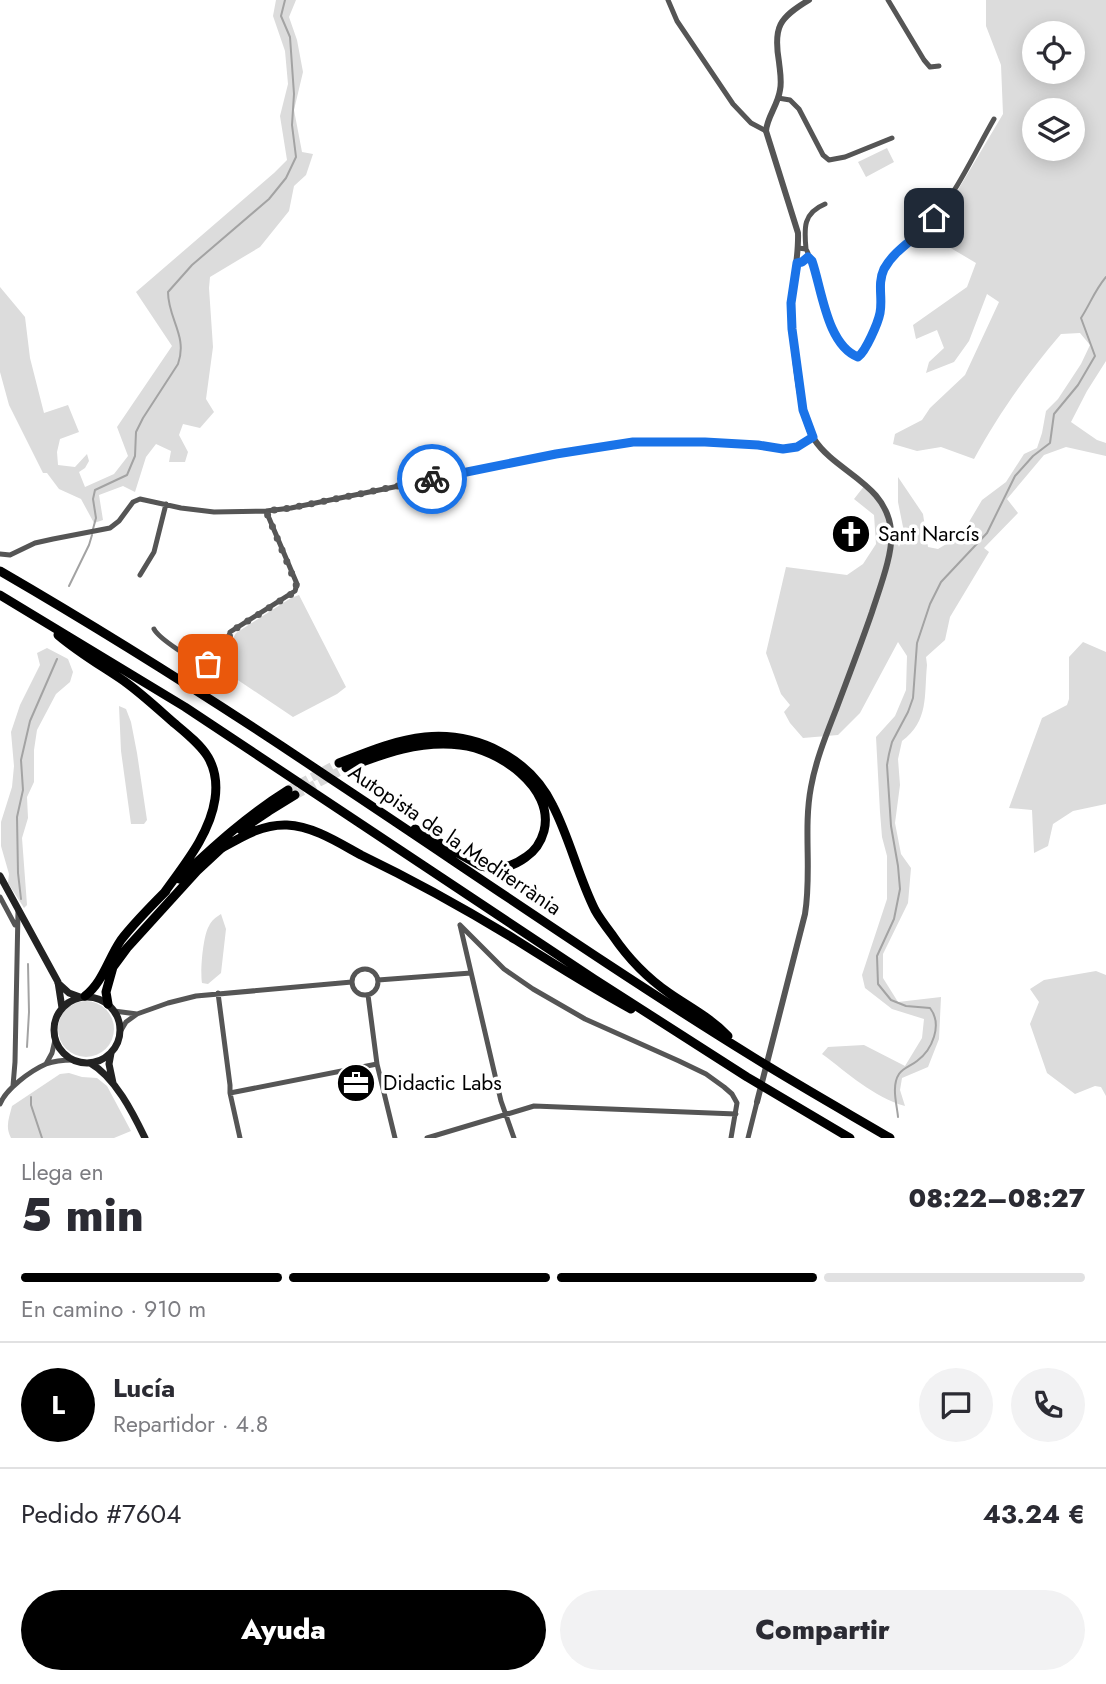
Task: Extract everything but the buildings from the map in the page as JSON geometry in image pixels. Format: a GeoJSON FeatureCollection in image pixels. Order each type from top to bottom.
{"type":"FeatureCollection","features":[{"type":"Feature","properties":{"kind":"highway","name":"Autopista de la Mediterrània"},"geometry":{"type":"LineString","coordinates":[[0,571],[131,649],[739,1048],[890,1138]]}},
{"type":"Feature","properties":{"kind":"highway","name":"Autopista de la Mediterrània"},"geometry":{"type":"LineString","coordinates":[[0,595],[185,707],[688,1040],[850,1138]]}},
{"type":"Feature","properties":{"kind":"highway"},"geometry":{"type":"LineString","coordinates":[[41,619],[71,646],[127,683],[159,709],[193,740],[209,759],[215,780],[213,806],[198,841],[164,893]]}},
{"type":"Feature","properties":{"kind":"highway"},"geometry":{"type":"LineString","coordinates":[[361,799],[471,862],[492,869],[510,867],[532,853],[538,845],[545,828],[545,819],[541,799],[528,781],[496,756],[471,747],[443,744],[388,751],[343,766],[367,752],[401,741],[425,737],[464,738],[510,757],[525,768],[547,794],[595,911],[627,956],[666,991],[719,1026],[739,1048]]}},
{"type":"Feature","properties":{"kind":"highway"},"geometry":{"type":"LineString","coordinates":[[83,997],[96,987],[122,939],[164,893],[231,830],[263,806],[292,792],[222,848],[127,948],[113,967],[106,992],[111,1008]]}},
{"type":"Feature","properties":{"kind":"highway"},"geometry":{"type":"LineString","coordinates":[[222,848],[268,826],[298,826],[313,831],[384,866],[688,1040]]}},
{"type":"Feature","properties":{"kind":"main road"},"geometry":{"type":"LineString","coordinates":[[0,876],[58,982],[69,993],[98,998],[111,1008],[119,1022],[117,1044],[111,1053],[90,1063],[73,1060],[62,1052],[55,1040],[54,1023],[62,1008],[72,1000],[83,997]]}},
{"type":"Feature","properties":{"kind":"main road"},"geometry":{"type":"LineString","coordinates":[[58,982],[62,1008]]}},
{"type":"Feature","properties":{"kind":"main road"},"geometry":{"type":"LineString","coordinates":[[111,1053],[109,1064],[113,1083]]}},
{"type":"Feature","properties":{"kind":"main road"},"geometry":{"type":"LineString","coordinates":[[90,1063],[113,1083],[144,1138]]}},
{"type":"Feature","properties":{"kind":"street"},"geometry":{"type":"LineString","coordinates":[[668,0],[677,21],[733,104],[751,123],[765,131]]}},
{"type":"Feature","properties":{"kind":"street"},"geometry":{"type":"LineString","coordinates":[[809,0],[788,15],[778,31],[776,42],[781,82],[778,98],[765,131],[802,249],[812,261],[829,319],[844,349],[854,356],[862,355],[880,315],[883,271],[898,251],[930,224],[954,189],[994,119]]}},
{"type":"Feature","properties":{"kind":"street"},"geometry":{"type":"LineString","coordinates":[[888,0],[924,61],[930,67],[939,66]]}},
{"type":"Feature","properties":{"kind":"street"},"geometry":{"type":"LineString","coordinates":[[778,98],[790,100],[799,108],[823,155],[829,160],[845,157],[892,138]]}},
{"type":"Feature","properties":{"kind":"street"},"geometry":{"type":"LineString","coordinates":[[748,1138],[800,941],[808,900],[808,816],[816,764],[866,629],[892,536],[887,512],[878,498],[860,479],[826,453],[813,437],[803,410],[791,303],[808,218],[817,207],[825,204]]}},
{"type":"Feature","properties":{"kind":"street"},"geometry":{"type":"LineString","coordinates":[[797,263],[808,257]]}},
{"type":"Feature","properties":{"kind":"street"},"geometry":{"type":"LineString","coordinates":[[0,554],[10,555],[35,543],[110,528],[130,506],[142,499],[214,512],[266,511],[556,454],[633,442],[705,442],[783,449],[797,447],[813,437]]}},
{"type":"Feature","properties":{"kind":"street"},"geometry":{"type":"LineString","coordinates":[[140,575],[154,552],[166,504]]}},
{"type":"Feature","properties":{"kind":"street"},"geometry":{"type":"LineString","coordinates":[[154,629],[158,636],[205,665],[228,649],[230,632],[295,591],[296,584],[266,511]]}},
{"type":"Feature","properties":{"kind":"street"},"geometry":{"type":"LineString","coordinates":[[0,897],[17,927]]}},
{"type":"Feature","properties":{"kind":"street"},"geometry":{"type":"LineString","coordinates":[[0,1104],[11,1087],[15,1064],[18,909]]}},
{"type":"Feature","properties":{"kind":"street"},"geometry":{"type":"LineString","coordinates":[[514,1138],[505,1114],[460,925],[504,970],[533,989],[585,1019],[706,1074],[732,1094],[737,1103],[731,1138]]}},
{"type":"Feature","properties":{"kind":"street"},"geometry":{"type":"LineString","coordinates":[[358,971],[374,973],[378,980],[375,991],[368,995],[357,993],[352,986],[358,971]]}},
{"type":"Feature","properties":{"kind":"street"},"geometry":{"type":"LineString","coordinates":[[378,980],[471,973]]}},
{"type":"Feature","properties":{"kind":"street"},"geometry":{"type":"LineString","coordinates":[[120,1032],[125,1022],[136,1014],[176,1001],[218,993],[352,982]]}},
{"type":"Feature","properties":{"kind":"street"},"geometry":{"type":"LineString","coordinates":[[218,993],[230,1093],[240,1138]]}},
{"type":"Feature","properties":{"kind":"street"},"geometry":{"type":"LineString","coordinates":[[368,995],[377,1064],[395,1138]]}},
{"type":"Feature","properties":{"kind":"street"},"geometry":{"type":"LineString","coordinates":[[111,1008],[136,1014]]}},
{"type":"Feature","properties":{"kind":"street"},"geometry":{"type":"LineString","coordinates":[[46,1064],[55,1040]]}},
{"type":"Feature","properties":{"kind":"street"},"geometry":{"type":"LineString","coordinates":[[0,1091],[11,1087],[46,1064],[73,1060]]}},
{"type":"Feature","properties":{"kind":"street"},"geometry":{"type":"LineString","coordinates":[[230,1093],[377,1064]]}},
{"type":"Feature","properties":{"kind":"street"},"geometry":{"type":"LineString","coordinates":[[427,1138],[534,1106],[736,1112]]}},
{"type":"Feature","properties":{"kind":"shaded area"},"geometry":{"type":"Polygon","coordinates":[[[276,0],[296,0],[289,17],[303,72],[294,110],[302,152],[313,154],[306,175],[294,186],[289,211],[260,247],[210,277],[213,347],[206,399],[214,412],[200,428],[183,424],[179,435],[188,452],[185,462],[169,462],[171,451],[156,444],[146,457],[135,492],[123,486],[99,495],[103,520],[94,523],[81,499],[59,489],[47,473],[43,473],[9,405],[0,372],[0,287],[25,317],[30,358],[44,413],[68,405],[79,432],[60,439],[58,465],[75,467],[87,454],[89,461],[79,472],[85,487],[114,474],[128,456],[117,427],[172,346],[136,292],[287,160],[280,116],[288,84],[285,51],[273,16],[276,0]]]}},
{"type":"Feature","properties":{"kind":"shaded area"},"geometry":{"type":"Polygon","coordinates":[[[986,0],[1106,0],[1106,361],[1071,422],[1106,443],[1106,456],[1066,447],[1044,455],[1007,499],[1018,513],[984,548],[989,552],[950,617],[945,640],[926,657],[924,707],[917,725],[902,741],[898,759],[900,785],[895,823],[901,854],[911,868],[908,903],[883,954],[883,978],[898,1002],[941,997],[939,1039],[928,1067],[902,1078],[900,1090],[905,1106],[872,1091],[822,1054],[828,1047],[864,1045],[905,1066],[922,1038],[924,1019],[892,1009],[865,988],[862,975],[887,899],[887,856],[882,837],[876,737],[895,716],[906,690],[907,656],[898,642],[860,713],[838,735],[803,738],[784,712],[790,705],[781,694],[766,653],[786,567],[847,575],[863,564],[876,544],[874,515],[854,499],[865,485],[883,501],[899,547],[904,532],[898,502],[898,477],[923,514],[928,547],[938,549],[948,543],[966,527],[982,500],[1006,482],[1024,454],[1037,448],[1046,411],[1058,399],[1090,345],[1080,333],[1061,334],[1014,394],[974,459],[941,447],[917,451],[893,444],[895,434],[922,420],[930,408],[965,375],[999,302],[987,294],[969,341],[954,362],[926,373],[929,362],[944,348],[937,330],[916,339],[913,325],[967,287],[976,263],[949,247],[954,239],[947,234],[940,241],[929,233],[936,227],[1003,114],[1001,65],[986,26],[986,0]]]}},
{"type":"Feature","properties":{"kind":"shaded area"},"geometry":{"type":"Polygon","coordinates":[[[887,148],[894,162],[866,177],[858,162],[887,148]]]}},
{"type":"Feature","properties":{"kind":"shaded area"},"geometry":{"type":"Polygon","coordinates":[[[299,595],[346,687],[293,717],[220,668],[237,647],[232,640],[236,633],[299,595]]]}},
{"type":"Feature","properties":{"kind":"shaded area"},"geometry":{"type":"Polygon","coordinates":[[[1083,642],[1106,652],[1106,804],[1073,811],[1053,824],[1048,846],[1034,853],[1032,810],[1009,808],[1042,718],[1067,705],[1069,657],[1083,642]]]}},
{"type":"Feature","properties":{"kind":"shaded area"},"geometry":{"type":"Polygon","coordinates":[[[47,648],[68,659],[73,672],[70,682],[56,694],[37,730],[34,782],[27,797],[28,818],[22,838],[27,905],[24,908],[8,883],[9,874],[1,846],[1,822],[12,787],[14,766],[11,732],[20,705],[40,665],[37,653],[47,648]]]}},
{"type":"Feature","properties":{"kind":"shaded area"},"geometry":{"type":"Polygon","coordinates":[[[119,706],[126,709],[131,722],[147,820],[144,824],[131,824],[121,751],[119,706]]]}},
{"type":"Feature","properties":{"kind":"shaded area"},"geometry":{"type":"Polygon","coordinates":[[[221,914],[226,929],[221,973],[208,984],[202,983],[205,937],[212,921],[221,914]]]}},
{"type":"Feature","properties":{"kind":"shaded area"},"geometry":{"type":"Polygon","coordinates":[[[1096,971],[1106,975],[1106,1096],[1101,1087],[1095,1086],[1075,1094],[1047,1073],[1030,1024],[1039,1002],[1030,989],[1044,980],[1096,971]]]}},
{"type":"Feature","properties":{"kind":"shaded area"},"geometry":{"type":"Polygon","coordinates":[[[80,1001],[92,1001],[106,1009],[114,1023],[112,1040],[106,1049],[92,1057],[80,1057],[63,1045],[58,1035],[58,1023],[70,1006],[80,1001]]]}},
{"type":"Feature","properties":{"kind":"shaded area"},"geometry":{"type":"Polygon","coordinates":[[[60,1074],[97,1078],[107,1086],[131,1131],[114,1138],[11,1138],[8,1126],[12,1106],[60,1074]]]}},
{"type":"Feature","properties":{"kind":"waterway"},"geometry":{"type":"LineString","coordinates":[[93,529],[96,518],[93,499],[95,490],[127,475],[135,456],[136,432],[178,364],[181,345],[168,292],[192,265],[269,199],[286,178],[296,157],[292,125],[294,94],[290,37],[281,16],[285,0]]}},
{"type":"Feature","properties":{"kind":"waterway"},"geometry":{"type":"LineString","coordinates":[[898,1117],[895,1090],[897,1079],[901,1072],[927,1050],[934,1037],[936,1022],[930,1008],[906,1006],[891,1000],[878,984],[877,956],[894,919],[900,889],[891,826],[887,765],[889,754],[913,698],[917,643],[930,604],[941,582],[987,533],[1015,476],[1033,456],[1050,443],[1054,414],[1078,385],[1095,356],[1081,318],[1106,277]]}},
{"type":"Feature","properties":{"kind":"waterway"},"geometry":{"type":"LineString","coordinates":[[69,586],[92,535]]}},
{"type":"Feature","properties":{"kind":"waterway"},"geometry":{"type":"LineString","coordinates":[[21,899],[17,817],[23,790],[21,760],[30,721],[57,659]]}},
{"type":"Feature","properties":{"kind":"waterway"},"geometry":{"type":"LineString","coordinates":[[27,1047],[28,964]]}},
{"type":"Feature","properties":{"kind":"waterway"},"geometry":{"type":"LineString","coordinates":[[31,1097],[42,1138]]}},
{"type":"Feature","properties":{"kind":"tunnel"},"geometry":{"type":"LineString","coordinates":[[288,790],[339,763]]}},
{"type":"Feature","properties":{"kind":"tunnel"},"geometry":{"type":"LineString","coordinates":[[295,795],[346,768]]}},
{"type":"Feature","properties":{"kind":"way so far"},"geometry":{"type":"LineString","coordinates":[[208,664],[228,649],[230,632],[297,589],[266,511],[432,479]]}},
{"type":"Feature","properties":{"kind":"place","name":"Sant Narcís"},"geometry":{"type":"Point","coordinates":[851,534]}},
{"type":"Feature","properties":{"kind":"place","name":"Didactic Labs"},"geometry":{"type":"Point","coordinates":[356,1083]}},
{"type":"Feature","properties":{"kind":"route"},"geometry":{"type":"LineString","coordinates":[[432,479],[556,454],[633,442],[705,442],[783,449],[797,447],[813,437],[803,410],[792,329],[791,303],[797,263],[808,257],[812,261],[829,319],[840,343],[844,349],[858,357],[862,355],[880,315],[883,271],[898,251],[934,218]]}}]}
